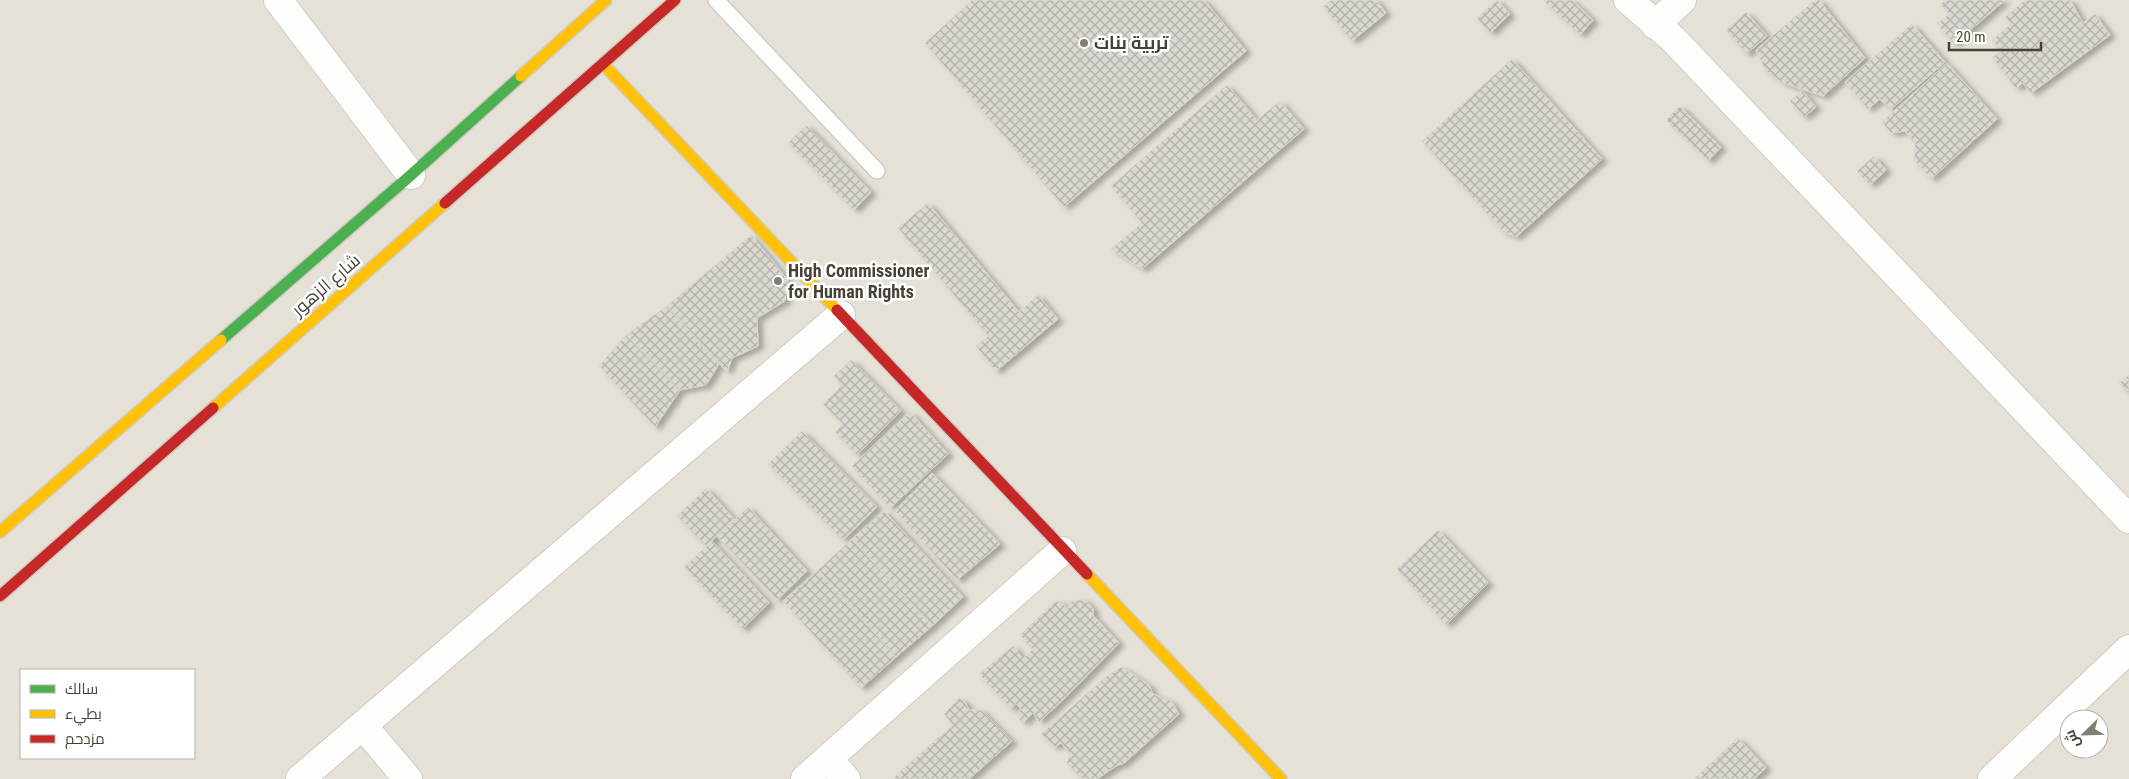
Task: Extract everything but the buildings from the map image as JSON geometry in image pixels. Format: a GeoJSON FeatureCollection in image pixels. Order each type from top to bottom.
{"type":"FeatureCollection","features":[{"type":"Feature","properties":{"kind":"main road","name":"شارع الزهور"},"geometry":{"type":"LineString","coordinates":[[0,532],[411,175],[606,0]]}},
{"type":"Feature","properties":{"kind":"main road","name":"شارع الزهور"},"geometry":{"type":"LineString","coordinates":[[0,596],[675,0]]}},
{"type":"Feature","properties":{"kind":"main road"},"geometry":{"type":"LineString","coordinates":[[603,64],[841,314],[1062,551],[1280,779]]}},
{"type":"Feature","properties":{"kind":"street"},"geometry":{"type":"LineString","coordinates":[[278,0],[411,175]]}},
{"type":"Feature","properties":{"kind":"street"},"geometry":{"type":"LineString","coordinates":[[1628,0],[1679,46],[2129,519]]}},
{"type":"Feature","properties":{"kind":"street"},"geometry":{"type":"LineString","coordinates":[[1655,25],[1682,0]]}},
{"type":"Feature","properties":{"kind":"street"},"geometry":{"type":"LineString","coordinates":[[300,779],[841,314]]}},
{"type":"Feature","properties":{"kind":"street"},"geometry":{"type":"LineString","coordinates":[[806,779],[1062,551]]}},
{"type":"Feature","properties":{"kind":"street"},"geometry":{"type":"LineString","coordinates":[[1992,779],[2129,649]]}},
{"type":"Feature","properties":{"kind":"street"},"geometry":{"type":"LineString","coordinates":[[363,726],[408,779]]}},
{"type":"Feature","properties":{"kind":"street"},"geometry":{"type":"LineString","coordinates":[[828,759],[846,779]]}},
{"type":"Feature","properties":{"kind":"lane"},"geometry":{"type":"LineString","coordinates":[[716,0],[877,171]]}},
{"type":"Feature","properties":{"kind":"shaded area"},"geometry":{"type":"Polygon","coordinates":[[[0,0],[2129,0],[2129,779],[0,779],[0,0]]]}},
{"type":"Feature","properties":{"kind":"traffic: fast"},"geometry":{"type":"LineString","coordinates":[[221,340],[411,175],[521,76]]}},
{"type":"Feature","properties":{"kind":"traffic: slow"},"geometry":{"type":"LineString","coordinates":[[521,76],[606,0]]}},
{"type":"Feature","properties":{"kind":"traffic: slow"},"geometry":{"type":"LineString","coordinates":[[603,64],[837,310]]}},
{"type":"Feature","properties":{"kind":"traffic: slow"},"geometry":{"type":"LineString","coordinates":[[213,408],[445,203]]}},
{"type":"Feature","properties":{"kind":"traffic: slow"},"geometry":{"type":"LineString","coordinates":[[0,532],[221,340]]}},
{"type":"Feature","properties":{"kind":"traffic: slow"},"geometry":{"type":"LineString","coordinates":[[1087,574],[1281,779]]}},
{"type":"Feature","properties":{"kind":"traffic: jam"},"geometry":{"type":"LineString","coordinates":[[445,203],[675,0]]}},
{"type":"Feature","properties":{"kind":"traffic: jam"},"geometry":{"type":"LineString","coordinates":[[837,310],[1087,574]]}},
{"type":"Feature","properties":{"kind":"traffic: jam"},"geometry":{"type":"LineString","coordinates":[[0,596],[213,408]]}},
{"type":"Feature","properties":{"kind":"place","name":"تربية بنات"},"geometry":{"type":"Point","coordinates":[1084,43]}},
{"type":"Feature","properties":{"kind":"place","name":"High Commissioner for Human Rights"},"geometry":{"type":"Point","coordinates":[778,281]}}]}
